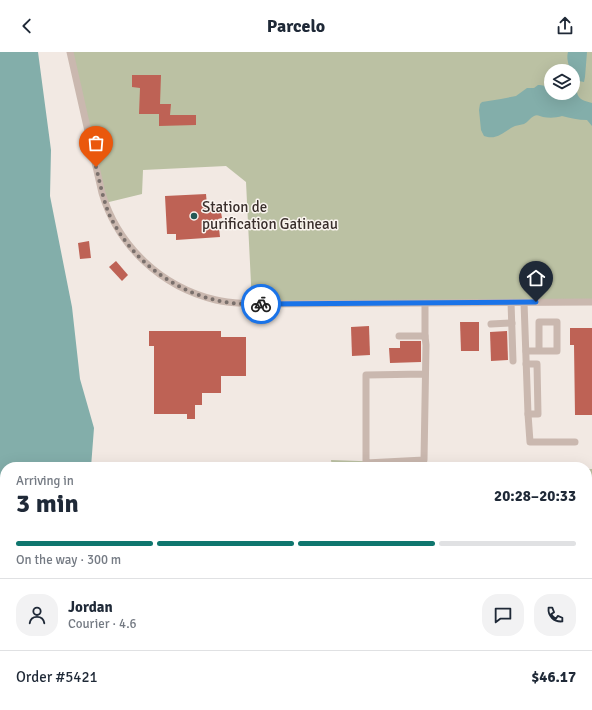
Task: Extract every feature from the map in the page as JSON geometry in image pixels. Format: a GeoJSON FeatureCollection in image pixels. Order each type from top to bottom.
{"type":"FeatureCollection","features":[{"type":"Feature","properties":{"kind":"street"},"geometry":{"type":"LineString","coordinates":[[70,52],[102,193],[107,208],[129,245],[144,261],[161,275],[181,287],[216,300],[252,304],[592,302]]}},
{"type":"Feature","properties":{"kind":"street"},"geometry":{"type":"LineString","coordinates":[[511,302],[513,361]]}},
{"type":"Feature","properties":{"kind":"street"},"geometry":{"type":"LineString","coordinates":[[524,302],[530,442],[575,442]]}},
{"type":"Feature","properties":{"kind":"street"},"geometry":{"type":"LineString","coordinates":[[425,303],[426,336],[424,460],[366,462],[366,375],[425,374]]}},
{"type":"Feature","properties":{"kind":"street"},"geometry":{"type":"LineString","coordinates":[[526,351],[538,351],[557,351],[557,322],[539,322],[538,351]]}},
{"type":"Feature","properties":{"kind":"street"},"geometry":{"type":"LineString","coordinates":[[491,324],[512,324]]}},
{"type":"Feature","properties":{"kind":"street"},"geometry":{"type":"LineString","coordinates":[[399,336],[426,336]]}},
{"type":"Feature","properties":{"kind":"street"},"geometry":{"type":"LineString","coordinates":[[526,364],[538,364],[538,414],[528,414]]}},
{"type":"Feature","properties":{"kind":"green space"},"geometry":{"type":"Polygon","coordinates":[[[70,52],[592,52],[592,302],[252,304],[246,182],[226,166],[143,170],[142,194],[105,203],[70,52]]]}},
{"type":"Feature","properties":{"kind":"green space"},"geometry":{"type":"Polygon","coordinates":[[[331,460],[386,462],[331,462],[331,460]]]}},
{"type":"Feature","properties":{"kind":"water"},"geometry":{"type":"Polygon","coordinates":[[[0,52],[38,52],[51,150],[50,196],[72,307],[80,379],[94,428],[91,462],[0,462],[0,52]]]}},
{"type":"Feature","properties":{"kind":"water"},"geometry":{"type":"Polygon","coordinates":[[[568,52],[587,52],[584,82],[580,81],[580,64],[568,64],[568,52]]]}},
{"type":"Feature","properties":{"kind":"water"},"geometry":{"type":"Polygon","coordinates":[[[538,85],[544,86],[544,100],[580,100],[580,98],[584,101],[592,103],[592,126],[587,120],[562,116],[550,118],[536,115],[524,124],[515,126],[500,135],[493,137],[484,136],[481,130],[479,110],[482,102],[516,96],[527,88],[534,88],[538,85]]]}},
{"type":"Feature","properties":{"kind":"building"},"geometry":{"type":"Polygon","coordinates":[[[132,75],[161,75],[160,104],[171,104],[170,115],[196,115],[196,125],[159,126],[159,114],[139,114],[140,88],[132,87],[132,75]]]}},
{"type":"Feature","properties":{"kind":"building","name":"Station de purification Gatineau"},"geometry":{"type":"Polygon","coordinates":[[[206,194],[207,205],[217,205],[218,213],[221,212],[222,218],[218,219],[220,237],[176,240],[176,234],[167,234],[165,196],[206,194]]]}},
{"type":"Feature","properties":{"kind":"building"},"geometry":{"type":"Polygon","coordinates":[[[89,241],[91,258],[80,259],[78,243],[89,241]]]}},
{"type":"Feature","properties":{"kind":"building"},"geometry":{"type":"Polygon","coordinates":[[[116,261],[128,275],[122,281],[109,267],[116,261]]]}},
{"type":"Feature","properties":{"kind":"building"},"geometry":{"type":"Polygon","coordinates":[[[460,322],[479,322],[479,351],[461,351],[460,322]]]}},
{"type":"Feature","properties":{"kind":"building"},"geometry":{"type":"Polygon","coordinates":[[[369,326],[370,355],[352,356],[351,327],[369,326]]]}},
{"type":"Feature","properties":{"kind":"building"},"geometry":{"type":"Polygon","coordinates":[[[570,328],[592,328],[592,415],[575,415],[574,345],[570,345],[570,328]]]}},
{"type":"Feature","properties":{"kind":"building"},"geometry":{"type":"Polygon","coordinates":[[[149,331],[221,331],[221,337],[246,337],[246,376],[221,376],[221,393],[202,393],[202,405],[195,405],[195,419],[187,419],[187,414],[154,414],[154,346],[149,346],[149,331]]]}},
{"type":"Feature","properties":{"kind":"building"},"geometry":{"type":"Polygon","coordinates":[[[507,331],[508,360],[491,361],[490,332],[507,331]]]}},
{"type":"Feature","properties":{"kind":"building"},"geometry":{"type":"Polygon","coordinates":[[[400,341],[421,341],[421,362],[390,363],[389,348],[400,348],[400,341]]]}},
{"type":"Feature","properties":{"kind":"way so far"},"geometry":{"type":"LineString","coordinates":[[96,167],[102,193],[110,215],[129,245],[152,268],[171,282],[203,296],[224,302],[261,304]]}},
{"type":"Feature","properties":{"kind":"place","name":"Station de purification Gatineau"},"geometry":{"type":"Point","coordinates":[194,216]}},
{"type":"Feature","properties":{"kind":"route"},"geometry":{"type":"LineString","coordinates":[[261,304],[536,302]]}}]}
